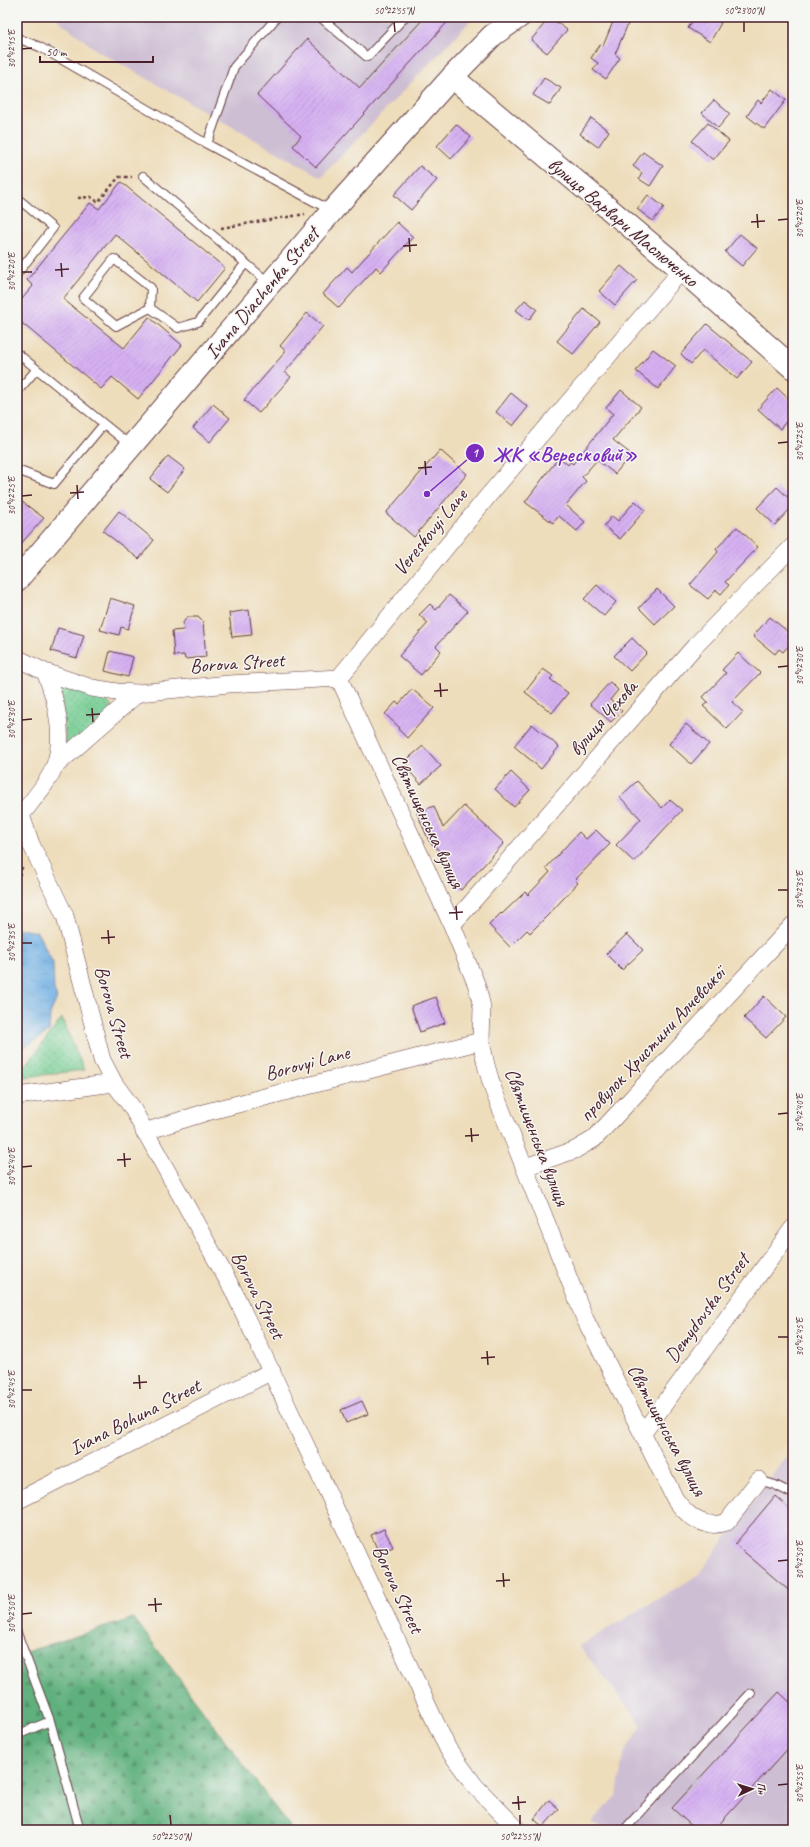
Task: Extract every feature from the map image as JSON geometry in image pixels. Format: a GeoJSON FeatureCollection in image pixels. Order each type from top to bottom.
{"type":"FeatureCollection","features":[{"type":"Feature","properties":{"kind":"street","name":"Ivana Diachenka Street"},"geometry":{"type":"LineString","coordinates":[[17,580],[270,284],[322,212],[493,35],[518,17]]}},
{"type":"Feature","properties":{"kind":"street","name":"вулиця Варвари Маслюченко"},"geometry":{"type":"LineString","coordinates":[[452,77],[682,270],[793,368]]}},
{"type":"Feature","properties":{"kind":"street","name":"Vereskovyi Lane"},"geometry":{"type":"LineString","coordinates":[[339,678],[488,496],[682,270]]}},
{"type":"Feature","properties":{"kind":"street","name":"вулиця Чехова"},"geometry":{"type":"LineString","coordinates":[[452,925],[695,646],[793,546]]}},
{"type":"Feature","properties":{"kind":"street","name":"Borova Street"},"geometry":{"type":"LineString","coordinates":[[17,658],[45,672],[92,688],[117,692],[138,693],[229,684],[339,678]]}},
{"type":"Feature","properties":{"kind":"street","name":"Borova Street"},"geometry":{"type":"LineString","coordinates":[[45,672],[53,691],[59,724],[58,750],[54,767]]}},
{"type":"Feature","properties":{"kind":"street","name":"Святищенська вулиця"},"geometry":{"type":"LineString","coordinates":[[339,678],[452,925],[476,986],[482,1007],[481,1041],[493,1089],[585,1319],[675,1499],[688,1516],[703,1523],[721,1524],[727,1522],[759,1480]]}},
{"type":"Feature","properties":{"kind":"street","name":"Borova Street"},"geometry":{"type":"LineString","coordinates":[[138,693],[54,767],[19,816],[65,916],[102,1060],[114,1083],[131,1106],[144,1132],[233,1290],[448,1749],[475,1786],[518,1830]]}},
{"type":"Feature","properties":{"kind":"street","name":"провулок Христини Алчевської"},"geometry":{"type":"LineString","coordinates":[[525,1168],[575,1150],[594,1139],[793,925]]}},
{"type":"Feature","properties":{"kind":"street","name":"Borovyi Lane"},"geometry":{"type":"LineString","coordinates":[[144,1132],[207,1112],[481,1041]]}},
{"type":"Feature","properties":{"kind":"street"},"geometry":{"type":"LineString","coordinates":[[17,1096],[114,1083]]}},
{"type":"Feature","properties":{"kind":"street","name":"Demydovska Street"},"geometry":{"type":"LineString","coordinates":[[643,1433],[793,1228]]}},
{"type":"Feature","properties":{"kind":"street","name":"Ivana Bohuna Street"},"geometry":{"type":"LineString","coordinates":[[17,1501],[272,1371]]}},
{"type":"Feature","properties":{"kind":"lane"},"geometry":{"type":"LineString","coordinates":[[207,144],[234,67],[277,17]]}},
{"type":"Feature","properties":{"kind":"lane"},"geometry":{"type":"LineString","coordinates":[[320,17],[368,57],[405,17]]}},
{"type":"Feature","properties":{"kind":"lane"},"geometry":{"type":"LineString","coordinates":[[17,38],[40,47],[322,212]]}},
{"type":"Feature","properties":{"kind":"lane"},"geometry":{"type":"LineString","coordinates":[[144,176],[270,284]]}},
{"type":"Feature","properties":{"kind":"lane"},"geometry":{"type":"LineString","coordinates":[[17,198],[53,228],[17,274]]}},
{"type":"Feature","properties":{"kind":"lane"},"geometry":{"type":"LineString","coordinates":[[114,259],[151,288],[150,308],[116,326],[83,298],[114,259]]}},
{"type":"Feature","properties":{"kind":"lane"},"geometry":{"type":"LineString","coordinates":[[150,308],[178,328],[198,322],[245,264]]}},
{"type":"Feature","properties":{"kind":"lane"},"geometry":{"type":"LineString","coordinates":[[17,353],[132,447]]}},
{"type":"Feature","properties":{"kind":"lane"},"geometry":{"type":"LineString","coordinates":[[17,392],[36,370]]}},
{"type":"Feature","properties":{"kind":"lane"},"geometry":{"type":"LineString","coordinates":[[17,470],[54,484],[104,425]]}},
{"type":"Feature","properties":{"kind":"lane"},"geometry":{"type":"LineString","coordinates":[[759,1480],[775,1485],[793,1494]]}},
{"type":"Feature","properties":{"kind":"lane"},"geometry":{"type":"LineString","coordinates":[[17,1633],[50,1721],[80,1830]]}},
{"type":"Feature","properties":{"kind":"lane"},"geometry":{"type":"LineString","coordinates":[[624,1830],[751,1693]]}},
{"type":"Feature","properties":{"kind":"lane"},"geometry":{"type":"LineString","coordinates":[[17,1735],[50,1721]]}},
{"type":"Feature","properties":{"kind":"path"},"geometry":{"type":"LineString","coordinates":[[78,198],[91,197],[98,202],[119,177],[144,176]]}},
{"type":"Feature","properties":{"kind":"path"},"geometry":{"type":"LineString","coordinates":[[207,231],[322,212]]}},
{"type":"Feature","properties":{"kind":"shaded area"},"geometry":{"type":"Polygon","coordinates":[[[55,17],[474,17],[321,177],[96,50],[55,17]]]}},
{"type":"Feature","properties":{"kind":"shaded area"},"geometry":{"type":"Polygon","coordinates":[[[793,1449],[793,1830],[602,1830],[591,1822],[617,1795],[623,1755],[642,1725],[579,1646],[698,1575],[793,1449]]]}},
{"type":"Feature","properties":{"kind":"green space"},"geometry":{"type":"Polygon","coordinates":[[[60,686],[104,698],[111,705],[111,710],[67,752],[60,686]]]}},
{"type":"Feature","properties":{"kind":"green space"},"geometry":{"type":"Polygon","coordinates":[[[62,1018],[84,1070],[17,1078],[17,1077],[62,1018]]]}},
{"type":"Feature","properties":{"kind":"green space"},"geometry":{"type":"Polygon","coordinates":[[[134,1618],[292,1830],[17,1830],[17,1650],[19,1654],[134,1618]]]}},
{"type":"Feature","properties":{"kind":"water"},"geometry":{"type":"Polygon","coordinates":[[[17,928],[37,932],[53,963],[54,990],[57,998],[50,1014],[49,1032],[19,1050],[17,1053],[17,928]]]}},
{"type":"Feature","properties":{"kind":"building"},"geometry":{"type":"Polygon","coordinates":[[[425,17],[452,17],[316,167],[293,146],[301,136],[257,95],[307,39],[360,88],[425,17]]]}},
{"type":"Feature","properties":{"kind":"building"},"geometry":{"type":"Polygon","coordinates":[[[550,17],[567,30],[547,53],[531,40],[550,17]]]}},
{"type":"Feature","properties":{"kind":"building"},"geometry":{"type":"Polygon","coordinates":[[[615,17],[631,17],[615,54],[620,58],[606,79],[593,70],[598,63],[591,58],[600,45],[603,46],[615,17]]]}},
{"type":"Feature","properties":{"kind":"building"},"geometry":{"type":"Polygon","coordinates":[[[695,17],[712,17],[721,23],[710,42],[688,28],[695,17]]]}},
{"type":"Feature","properties":{"kind":"building"},"geometry":{"type":"Polygon","coordinates":[[[544,78],[561,88],[550,105],[533,95],[544,78]]]}},
{"type":"Feature","properties":{"kind":"building"},"geometry":{"type":"Polygon","coordinates":[[[772,89],[786,100],[764,129],[747,116],[758,100],[761,103],[772,89]]]}},
{"type":"Feature","properties":{"kind":"building"},"geometry":{"type":"Polygon","coordinates":[[[714,100],[730,114],[718,128],[702,113],[714,100]]]}},
{"type":"Feature","properties":{"kind":"building"},"geometry":{"type":"Polygon","coordinates":[[[591,118],[609,131],[598,147],[580,134],[591,118]]]}},
{"type":"Feature","properties":{"kind":"building"},"geometry":{"type":"Polygon","coordinates":[[[708,123],[729,141],[713,160],[692,141],[708,123]]]}},
{"type":"Feature","properties":{"kind":"building"},"geometry":{"type":"Polygon","coordinates":[[[456,124],[471,137],[451,159],[437,146],[456,124]]]}},
{"type":"Feature","properties":{"kind":"building"},"geometry":{"type":"Polygon","coordinates":[[[643,152],[663,166],[650,186],[639,179],[642,173],[633,166],[643,152]]]}},
{"type":"Feature","properties":{"kind":"building"},"geometry":{"type":"Polygon","coordinates":[[[420,166],[437,180],[411,210],[394,195],[420,166]]]}},
{"type":"Feature","properties":{"kind":"building"},"geometry":{"type":"Polygon","coordinates":[[[121,182],[225,268],[197,302],[115,234],[63,299],[124,348],[149,317],[182,345],[138,399],[112,377],[101,389],[17,319],[17,305],[33,286],[27,280],[90,203],[99,209],[121,182]]]}},
{"type":"Feature","properties":{"kind":"building"},"geometry":{"type":"Polygon","coordinates":[[[648,195],[664,207],[653,221],[637,209],[648,195]]]}},
{"type":"Feature","properties":{"kind":"building"},"geometry":{"type":"Polygon","coordinates":[[[397,222],[413,237],[381,272],[376,267],[339,308],[323,294],[347,267],[352,272],[397,222]]]}},
{"type":"Feature","properties":{"kind":"building"},"geometry":{"type":"Polygon","coordinates":[[[740,234],[757,248],[742,266],[725,252],[740,234]]]}},
{"type":"Feature","properties":{"kind":"building"},"geometry":{"type":"Polygon","coordinates":[[[621,266],[637,280],[615,305],[599,291],[621,266]]]}},
{"type":"Feature","properties":{"kind":"building"},"geometry":{"type":"Polygon","coordinates":[[[525,300],[537,309],[529,320],[516,310],[525,300]]]}},
{"type":"Feature","properties":{"kind":"building"},"geometry":{"type":"Polygon","coordinates":[[[584,309],[600,322],[573,354],[557,341],[584,309]]]}},
{"type":"Feature","properties":{"kind":"building"},"geometry":{"type":"Polygon","coordinates":[[[307,313],[323,326],[285,372],[291,377],[259,413],[244,400],[286,351],[280,346],[307,313]]]}},
{"type":"Feature","properties":{"kind":"building"},"geometry":{"type":"Polygon","coordinates":[[[707,324],[752,362],[737,379],[703,350],[691,364],[681,354],[707,324]]]}},
{"type":"Feature","properties":{"kind":"building"},"geometry":{"type":"Polygon","coordinates":[[[653,349],[676,366],[658,389],[636,371],[653,349]]]}},
{"type":"Feature","properties":{"kind":"building"},"geometry":{"type":"Polygon","coordinates":[[[777,388],[793,403],[793,413],[780,429],[758,409],[777,388]]]}},
{"type":"Feature","properties":{"kind":"building"},"geometry":{"type":"Polygon","coordinates":[[[621,390],[641,407],[613,440],[631,454],[615,474],[597,460],[582,477],[586,481],[566,505],[585,522],[577,531],[559,516],[553,523],[525,502],[559,457],[568,465],[570,462],[573,464],[613,414],[606,408],[621,390]]]}},
{"type":"Feature","properties":{"kind":"building"},"geometry":{"type":"Polygon","coordinates":[[[511,393],[528,407],[513,426],[496,412],[511,393]]]}},
{"type":"Feature","properties":{"kind":"building"},"geometry":{"type":"Polygon","coordinates":[[[213,404],[230,418],[210,442],[193,428],[213,404]]]}},
{"type":"Feature","properties":{"kind":"building"},"geometry":{"type":"Polygon","coordinates":[[[440,450],[467,474],[414,537],[386,513],[440,450]]]}},
{"type":"Feature","properties":{"kind":"building"},"geometry":{"type":"Polygon","coordinates":[[[168,456],[185,469],[167,492],[150,479],[168,456]]]}},
{"type":"Feature","properties":{"kind":"building"},"geometry":{"type":"Polygon","coordinates":[[[777,487],[793,502],[793,506],[775,525],[757,508],[777,487]]]}},
{"type":"Feature","properties":{"kind":"building"},"geometry":{"type":"Polygon","coordinates":[[[17,498],[44,518],[17,548],[17,498]]]}},
{"type":"Feature","properties":{"kind":"building"},"geometry":{"type":"Polygon","coordinates":[[[635,501],[645,510],[620,539],[604,526],[612,516],[618,521],[635,501]]]}},
{"type":"Feature","properties":{"kind":"building"},"geometry":{"type":"Polygon","coordinates":[[[119,511],[154,540],[139,559],[103,531],[119,511]]]}},
{"type":"Feature","properties":{"kind":"building"},"geometry":{"type":"Polygon","coordinates":[[[737,527],[758,547],[725,582],[729,585],[721,594],[716,590],[708,599],[690,585],[718,552],[716,549],[737,527]]]}},
{"type":"Feature","properties":{"kind":"building"},"geometry":{"type":"Polygon","coordinates":[[[597,585],[616,602],[604,616],[584,599],[597,585]]]}},
{"type":"Feature","properties":{"kind":"building"},"geometry":{"type":"Polygon","coordinates":[[[657,589],[674,606],[655,624],[639,608],[657,589]]]}},
{"type":"Feature","properties":{"kind":"building"},"geometry":{"type":"Polygon","coordinates":[[[449,595],[468,611],[436,646],[441,651],[421,675],[399,656],[428,623],[419,615],[430,604],[436,610],[449,595]]]}},
{"type":"Feature","properties":{"kind":"building"},"geometry":{"type":"Polygon","coordinates":[[[110,598],[135,606],[128,629],[121,627],[119,635],[100,630],[110,598]]]}},
{"type":"Feature","properties":{"kind":"building"},"geometry":{"type":"Polygon","coordinates":[[[249,610],[252,635],[232,637],[229,613],[249,610]]]}},
{"type":"Feature","properties":{"kind":"building"},"geometry":{"type":"Polygon","coordinates":[[[187,617],[198,617],[203,622],[206,657],[185,659],[184,655],[174,656],[172,631],[184,630],[183,623],[187,617]]]}},
{"type":"Feature","properties":{"kind":"building"},"geometry":{"type":"Polygon","coordinates":[[[770,617],[793,636],[793,641],[783,652],[779,649],[775,654],[753,636],[770,617]]]}},
{"type":"Feature","properties":{"kind":"building"},"geometry":{"type":"Polygon","coordinates":[[[58,628],[84,635],[77,658],[51,651],[58,628]]]}},
{"type":"Feature","properties":{"kind":"building"},"geometry":{"type":"Polygon","coordinates":[[[632,638],[647,653],[630,671],[614,656],[632,638]]]}},
{"type":"Feature","properties":{"kind":"building"},"geometry":{"type":"Polygon","coordinates":[[[110,651],[133,657],[128,677],[105,671],[110,651]]]}},
{"type":"Feature","properties":{"kind":"building"},"geometry":{"type":"Polygon","coordinates":[[[738,653],[760,673],[732,702],[743,712],[727,729],[703,706],[708,702],[703,697],[726,673],[722,670],[738,653]]]}},
{"type":"Feature","properties":{"kind":"building"},"geometry":{"type":"Polygon","coordinates":[[[543,669],[553,676],[550,679],[568,693],[552,713],[525,692],[543,669]]]}},
{"type":"Feature","properties":{"kind":"building"},"geometry":{"type":"Polygon","coordinates":[[[610,682],[618,690],[610,700],[622,711],[611,722],[590,704],[610,682]]]}},
{"type":"Feature","properties":{"kind":"building"},"geometry":{"type":"Polygon","coordinates":[[[412,689],[434,708],[407,738],[398,729],[400,728],[385,714],[396,702],[399,704],[412,689]]]}},
{"type":"Feature","properties":{"kind":"building"},"geometry":{"type":"Polygon","coordinates":[[[532,724],[559,747],[541,769],[514,746],[532,724]]]}},
{"type":"Feature","properties":{"kind":"building"},"geometry":{"type":"Polygon","coordinates":[[[686,724],[709,744],[691,764],[669,744],[686,724]]]}},
{"type":"Feature","properties":{"kind":"building"},"geometry":{"type":"Polygon","coordinates":[[[423,746],[441,766],[421,784],[409,771],[412,769],[405,761],[423,746]]]}},
{"type":"Feature","properties":{"kind":"building"},"geometry":{"type":"Polygon","coordinates":[[[511,772],[530,790],[514,807],[495,789],[511,772]]]}},
{"type":"Feature","properties":{"kind":"building"},"geometry":{"type":"Polygon","coordinates":[[[637,781],[662,808],[670,800],[682,810],[634,862],[616,845],[641,819],[620,797],[637,781]]]}},
{"type":"Feature","properties":{"kind":"building"},"geometry":{"type":"Polygon","coordinates":[[[434,806],[443,828],[464,806],[504,843],[461,890],[451,882],[454,879],[445,871],[449,867],[440,858],[443,854],[429,841],[417,813],[434,806]]]}},
{"type":"Feature","properties":{"kind":"building"},"geometry":{"type":"Polygon","coordinates":[[[596,830],[610,844],[575,880],[578,883],[548,915],[530,933],[527,930],[510,947],[489,925],[525,892],[528,895],[550,872],[546,868],[579,832],[586,839],[596,830]]]}},
{"type":"Feature","properties":{"kind":"building"},"geometry":{"type":"Polygon","coordinates":[[[627,934],[643,950],[622,970],[606,954],[627,934]]]}},
{"type":"Feature","properties":{"kind":"building"},"geometry":{"type":"Polygon","coordinates":[[[764,996],[786,1017],[766,1038],[744,1018],[764,996]]]}},
{"type":"Feature","properties":{"kind":"building"},"geometry":{"type":"Polygon","coordinates":[[[436,997],[445,1023],[420,1032],[411,1006],[436,997]]]}},
{"type":"Feature","properties":{"kind":"building"},"geometry":{"type":"Polygon","coordinates":[[[362,1401],[368,1414],[346,1423],[341,1410],[362,1401]]]}},
{"type":"Feature","properties":{"kind":"building"},"geometry":{"type":"Polygon","coordinates":[[[775,1496],[793,1512],[793,1594],[735,1544],[775,1496]]]}},
{"type":"Feature","properties":{"kind":"building"},"geometry":{"type":"Polygon","coordinates":[[[384,1529],[393,1547],[379,1553],[371,1535],[384,1529]]]}},
{"type":"Feature","properties":{"kind":"building"},"geometry":{"type":"Polygon","coordinates":[[[779,1692],[793,1705],[793,1743],[714,1830],[696,1830],[672,1808],[779,1692]]]}},
{"type":"Feature","properties":{"kind":"building"},"geometry":{"type":"Polygon","coordinates":[[[549,1800],[559,1809],[543,1827],[534,1819],[549,1800]]]}},
{"type":"Feature","properties":{"kind":"place","name":"ЖК «Вересковий»"},"geometry":{"type":"Point","coordinates":[427,494]}}]}
